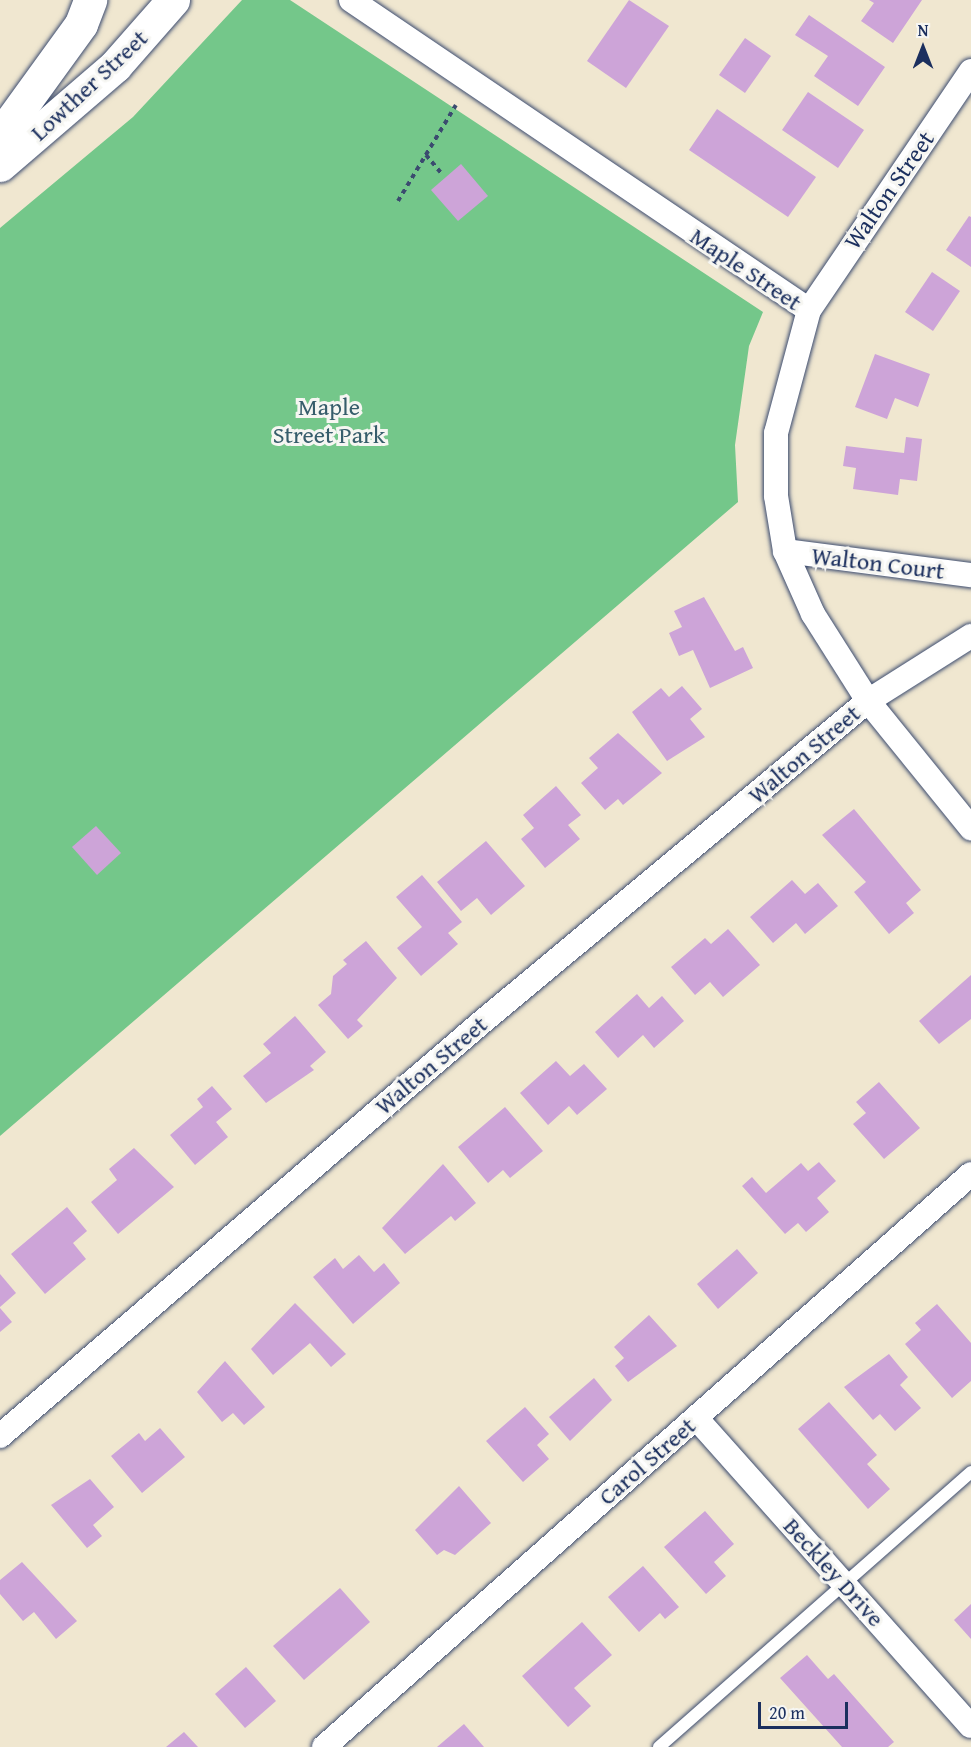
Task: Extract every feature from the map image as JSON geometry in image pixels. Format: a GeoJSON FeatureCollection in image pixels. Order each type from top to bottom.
{"type":"FeatureCollection","features":[{"type":"Feature","properties":{"kind":"main road"},"geometry":{"type":"LineString","coordinates":[[0,136],[81,24],[90,0]]}},
{"type":"Feature","properties":{"kind":"main road","name":"Lowther Street"},"geometry":{"type":"LineString","coordinates":[[0,165],[115,66],[173,0]]}},
{"type":"Feature","properties":{"kind":"street","name":"Maple Street"},"geometry":{"type":"LineString","coordinates":[[351,0],[809,310],[776,433],[776,496],[785,551],[813,614],[868,701],[971,828]]}},
{"type":"Feature","properties":{"kind":"street","name":"Walton Street"},"geometry":{"type":"LineString","coordinates":[[809,310],[971,71]]}},
{"type":"Feature","properties":{"kind":"street","name":"Walton Court"},"geometry":{"type":"LineString","coordinates":[[785,551],[971,575]]}},
{"type":"Feature","properties":{"kind":"street"},"geometry":{"type":"LineString","coordinates":[[868,701],[971,636]]}},
{"type":"Feature","properties":{"kind":"street","name":"Walton Street"},"geometry":{"type":"LineString","coordinates":[[0,1436],[464,1037],[868,701]]}},
{"type":"Feature","properties":{"kind":"street","name":"Carol Street"},"geometry":{"type":"LineString","coordinates":[[324,1747],[971,1174]]}},
{"type":"Feature","properties":{"kind":"street","name":"Beckley Drive"},"geometry":{"type":"LineString","coordinates":[[697,1419],[845,1582],[971,1726]]}},
{"type":"Feature","properties":{"kind":"lane"},"geometry":{"type":"LineString","coordinates":[[659,1747],[971,1472]]}},
{"type":"Feature","properties":{"kind":"path"},"geometry":{"type":"LineString","coordinates":[[398,201],[456,105]]}},
{"type":"Feature","properties":{"kind":"path"},"geometry":{"type":"LineString","coordinates":[[426,155],[442,174]]}},
{"type":"Feature","properties":{"kind":"green space","name":"Maple Street Park"},"geometry":{"type":"Polygon","coordinates":[[[242,0],[290,0],[763,312],[749,346],[735,445],[738,502],[0,1136],[0,228],[133,117],[242,0]]]}},
{"type":"Feature","properties":{"kind":"building"},"geometry":{"type":"Polygon","coordinates":[[[629,0],[669,26],[626,88],[587,61],[629,0]]]}},
{"type":"Feature","properties":{"kind":"building"},"geometry":{"type":"Polygon","coordinates":[[[869,0],[922,0],[893,43],[861,21],[874,3],[869,0]]]}},
{"type":"Feature","properties":{"kind":"building"},"geometry":{"type":"Polygon","coordinates":[[[809,15],[885,67],[858,106],[814,76],[828,56],[795,35],[809,15]]]}},
{"type":"Feature","properties":{"kind":"building"},"geometry":{"type":"Polygon","coordinates":[[[745,38],[771,56],[745,93],[719,75],[745,38]]]}},
{"type":"Feature","properties":{"kind":"building"},"geometry":{"type":"Polygon","coordinates":[[[808,92],[864,130],[838,168],[782,130],[808,92]]]}},
{"type":"Feature","properties":{"kind":"building"},"geometry":{"type":"Polygon","coordinates":[[[717,109],[816,177],[788,217],[689,150],[717,109]]]}},
{"type":"Feature","properties":{"kind":"building"},"geometry":{"type":"Polygon","coordinates":[[[461,164],[488,196],[458,221],[431,190],[461,164]]]}},
{"type":"Feature","properties":{"kind":"building"},"geometry":{"type":"Polygon","coordinates":[[[969,216],[971,217],[971,267],[946,250],[969,216]]]}},
{"type":"Feature","properties":{"kind":"building"},"geometry":{"type":"Polygon","coordinates":[[[932,272],[960,291],[933,331],[905,312],[932,272]]]}},
{"type":"Feature","properties":{"kind":"building"},"geometry":{"type":"Polygon","coordinates":[[[875,354],[930,374],[918,407],[895,398],[887,419],[855,407],[875,354]]]}},
{"type":"Feature","properties":{"kind":"building"},"geometry":{"type":"Polygon","coordinates":[[[906,437],[922,439],[917,481],[900,479],[898,495],[853,489],[856,468],[843,466],[846,446],[904,453],[906,437]]]}},
{"type":"Feature","properties":{"kind":"building"},"geometry":{"type":"Polygon","coordinates":[[[704,597],[735,651],[743,647],[753,668],[710,688],[693,650],[679,656],[669,633],[682,627],[674,611],[704,597]]]}},
{"type":"Feature","properties":{"kind":"building"},"geometry":{"type":"Polygon","coordinates":[[[682,686],[702,709],[690,719],[705,737],[667,761],[632,712],[661,688],[669,697],[682,686]]]}},
{"type":"Feature","properties":{"kind":"building"},"geometry":{"type":"Polygon","coordinates":[[[618,733],[662,773],[623,805],[618,799],[605,810],[581,783],[598,768],[589,758],[618,733]]]}},
{"type":"Feature","properties":{"kind":"building"},"geometry":{"type":"Polygon","coordinates":[[[556,786],[581,815],[568,825],[580,839],[545,868],[521,839],[534,828],[523,815],[556,786]]]}},
{"type":"Feature","properties":{"kind":"building"},"geometry":{"type":"Polygon","coordinates":[[[854,809],[921,890],[906,903],[914,913],[889,934],[854,892],[866,882],[822,835],[854,809]]]}},
{"type":"Feature","properties":{"kind":"building"},"geometry":{"type":"Polygon","coordinates":[[[96,826],[121,853],[97,875],[72,847],[96,826]]]}},
{"type":"Feature","properties":{"kind":"building"},"geometry":{"type":"Polygon","coordinates":[[[486,841],[525,886],[491,915],[477,898],[461,911],[437,882],[486,841]]]}},
{"type":"Feature","properties":{"kind":"building"},"geometry":{"type":"Polygon","coordinates":[[[422,875],[462,922],[448,933],[458,944],[421,976],[397,948],[422,927],[396,897],[422,875]]]}},
{"type":"Feature","properties":{"kind":"building"},"geometry":{"type":"Polygon","coordinates":[[[792,880],[805,894],[818,883],[838,906],[805,934],[796,923],[773,943],[750,917],[792,880]]]}},
{"type":"Feature","properties":{"kind":"building"},"geometry":{"type":"Polygon","coordinates":[[[728,929],[760,965],[723,997],[710,982],[695,995],[671,967],[705,938],[711,944],[728,929]]]}},
{"type":"Feature","properties":{"kind":"building"},"geometry":{"type":"Polygon","coordinates":[[[366,941],[397,978],[357,1020],[363,1026],[348,1039],[318,1005],[331,994],[333,976],[347,964],[343,960],[366,941]]]}},
{"type":"Feature","properties":{"kind":"building"},"geometry":{"type":"Polygon","coordinates":[[[971,975],[971,1019],[939,1044],[919,1021],[971,975]]]}},
{"type":"Feature","properties":{"kind":"building"},"geometry":{"type":"Polygon","coordinates":[[[637,994],[649,1008],[662,996],[684,1021],[654,1048],[643,1035],[618,1058],[595,1032],[637,994]]]}},
{"type":"Feature","properties":{"kind":"building"},"geometry":{"type":"Polygon","coordinates":[[[295,1016],[326,1052],[310,1066],[314,1070],[266,1103],[243,1076],[271,1053],[263,1044],[295,1016]]]}},
{"type":"Feature","properties":{"kind":"building"},"geometry":{"type":"Polygon","coordinates":[[[556,1061],[570,1076],[584,1064],[607,1089],[577,1115],[569,1106],[548,1125],[520,1093],[556,1061]]]}},
{"type":"Feature","properties":{"kind":"building"},"geometry":{"type":"Polygon","coordinates":[[[879,1082],[920,1128],[884,1159],[853,1124],[866,1113],[856,1102],[879,1082]]]}},
{"type":"Feature","properties":{"kind":"building"},"geometry":{"type":"Polygon","coordinates":[[[212,1086],[232,1109],[216,1122],[228,1137],[195,1165],[170,1135],[203,1107],[197,1099],[212,1086]]]}},
{"type":"Feature","properties":{"kind":"building"},"geometry":{"type":"Polygon","coordinates":[[[505,1107],[543,1151],[510,1178],[503,1170],[488,1183],[458,1147],[505,1107]]]}},
{"type":"Feature","properties":{"kind":"building"},"geometry":{"type":"Polygon","coordinates":[[[134,1148],[174,1187],[118,1234],[91,1202],[117,1180],[109,1169],[134,1148]]]}},
{"type":"Feature","properties":{"kind":"building"},"geometry":{"type":"Polygon","coordinates":[[[819,1162],[836,1181],[817,1198],[829,1212],[806,1232],[798,1223],[785,1234],[742,1186],[752,1177],[766,1193],[801,1163],[808,1171],[819,1162]]]}},
{"type":"Feature","properties":{"kind":"building"},"geometry":{"type":"Polygon","coordinates":[[[443,1164],[476,1203],[455,1221],[451,1216],[405,1254],[382,1228],[443,1164]]]}},
{"type":"Feature","properties":{"kind":"building"},"geometry":{"type":"Polygon","coordinates":[[[67,1207],[87,1231],[73,1243],[86,1259],[45,1294],[11,1254],[67,1207]]]}},
{"type":"Feature","properties":{"kind":"building"},"geometry":{"type":"Polygon","coordinates":[[[737,1249],[758,1273],[718,1309],[697,1284],[737,1249]]]}},
{"type":"Feature","properties":{"kind":"building"},"geometry":{"type":"Polygon","coordinates":[[[359,1255],[374,1272],[384,1263],[400,1283],[353,1324],[313,1277],[335,1258],[343,1269],[359,1255]]]}},
{"type":"Feature","properties":{"kind":"building"},"geometry":{"type":"Polygon","coordinates":[[[0,1274],[16,1293],[0,1307],[0,1274]]]}},
{"type":"Feature","properties":{"kind":"building"},"geometry":{"type":"Polygon","coordinates":[[[295,1303],[346,1354],[331,1367],[310,1343],[273,1375],[251,1349],[295,1303]]]}},
{"type":"Feature","properties":{"kind":"building"},"geometry":{"type":"Polygon","coordinates":[[[937,1304],[971,1343],[971,1381],[952,1398],[905,1344],[921,1330],[915,1323],[937,1304]]]}},
{"type":"Feature","properties":{"kind":"building"},"geometry":{"type":"Polygon","coordinates":[[[0,1308],[12,1322],[0,1332],[0,1308]]]}},
{"type":"Feature","properties":{"kind":"building"},"geometry":{"type":"Polygon","coordinates":[[[649,1315],[677,1346],[628,1382],[615,1366],[624,1358],[614,1347],[649,1315]]]}},
{"type":"Feature","properties":{"kind":"building"},"geometry":{"type":"Polygon","coordinates":[[[889,1354],[908,1377],[900,1385],[921,1408],[895,1431],[880,1414],[873,1420],[844,1387],[889,1354]]]}},
{"type":"Feature","properties":{"kind":"building"},"geometry":{"type":"Polygon","coordinates":[[[225,1361],[265,1407],[244,1425],[233,1413],[222,1422],[197,1392],[225,1361]]]}},
{"type":"Feature","properties":{"kind":"building"},"geometry":{"type":"Polygon","coordinates":[[[594,1378],[612,1400],[570,1441],[549,1417],[594,1378]]]}},
{"type":"Feature","properties":{"kind":"building"},"geometry":{"type":"Polygon","coordinates":[[[829,1402],[877,1455],[867,1464],[890,1489],[868,1509],[798,1429],[829,1402]]]}},
{"type":"Feature","properties":{"kind":"building"},"geometry":{"type":"Polygon","coordinates":[[[525,1407],[549,1434],[537,1445],[549,1459],[523,1482],[486,1441],[525,1407]]]}},
{"type":"Feature","properties":{"kind":"building"},"geometry":{"type":"Polygon","coordinates":[[[160,1428],[185,1457],[142,1493],[111,1456],[139,1433],[145,1441],[160,1428]]]}},
{"type":"Feature","properties":{"kind":"building"},"geometry":{"type":"Polygon","coordinates":[[[90,1479],[114,1507],[93,1525],[102,1536],[87,1548],[51,1505],[90,1479]]]}},
{"type":"Feature","properties":{"kind":"building"},"geometry":{"type":"Polygon","coordinates":[[[459,1486],[491,1523],[455,1555],[444,1550],[437,1555],[415,1530],[459,1486]]]}},
{"type":"Feature","properties":{"kind":"building"},"geometry":{"type":"Polygon","coordinates":[[[705,1511],[734,1544],[714,1562],[726,1576],[706,1594],[664,1547],[705,1511]]]}},
{"type":"Feature","properties":{"kind":"building"},"geometry":{"type":"Polygon","coordinates":[[[22,1562],[77,1621],[56,1639],[34,1612],[23,1621],[0,1594],[0,1580],[22,1562]]]}},
{"type":"Feature","properties":{"kind":"building"},"geometry":{"type":"Polygon","coordinates":[[[643,1566],[679,1607],[665,1619],[660,1613],[639,1632],[608,1597],[643,1566]]]}},
{"type":"Feature","properties":{"kind":"building"},"geometry":{"type":"Polygon","coordinates":[[[340,1588],[370,1622],[304,1680],[273,1646],[340,1588]]]}},
{"type":"Feature","properties":{"kind":"building"},"geometry":{"type":"Polygon","coordinates":[[[971,1604],[971,1639],[954,1620],[971,1604]]]}},
{"type":"Feature","properties":{"kind":"building"},"geometry":{"type":"Polygon","coordinates":[[[582,1622],[612,1655],[574,1688],[591,1706],[568,1727],[522,1676],[582,1622]]]}},
{"type":"Feature","properties":{"kind":"building"},"geometry":{"type":"Polygon","coordinates":[[[807,1655],[828,1679],[834,1674],[894,1742],[888,1747],[842,1747],[780,1678],[807,1655]]]}},
{"type":"Feature","properties":{"kind":"building"},"geometry":{"type":"Polygon","coordinates":[[[246,1667],[276,1701],[245,1728],[215,1694],[246,1667]]]}},
{"type":"Feature","properties":{"kind":"building"},"geometry":{"type":"Polygon","coordinates":[[[464,1724],[484,1747],[437,1747],[464,1724]]]}},
{"type":"Feature","properties":{"kind":"building"},"geometry":{"type":"Polygon","coordinates":[[[184,1732],[198,1747],[166,1747],[184,1732]]]}}]}
